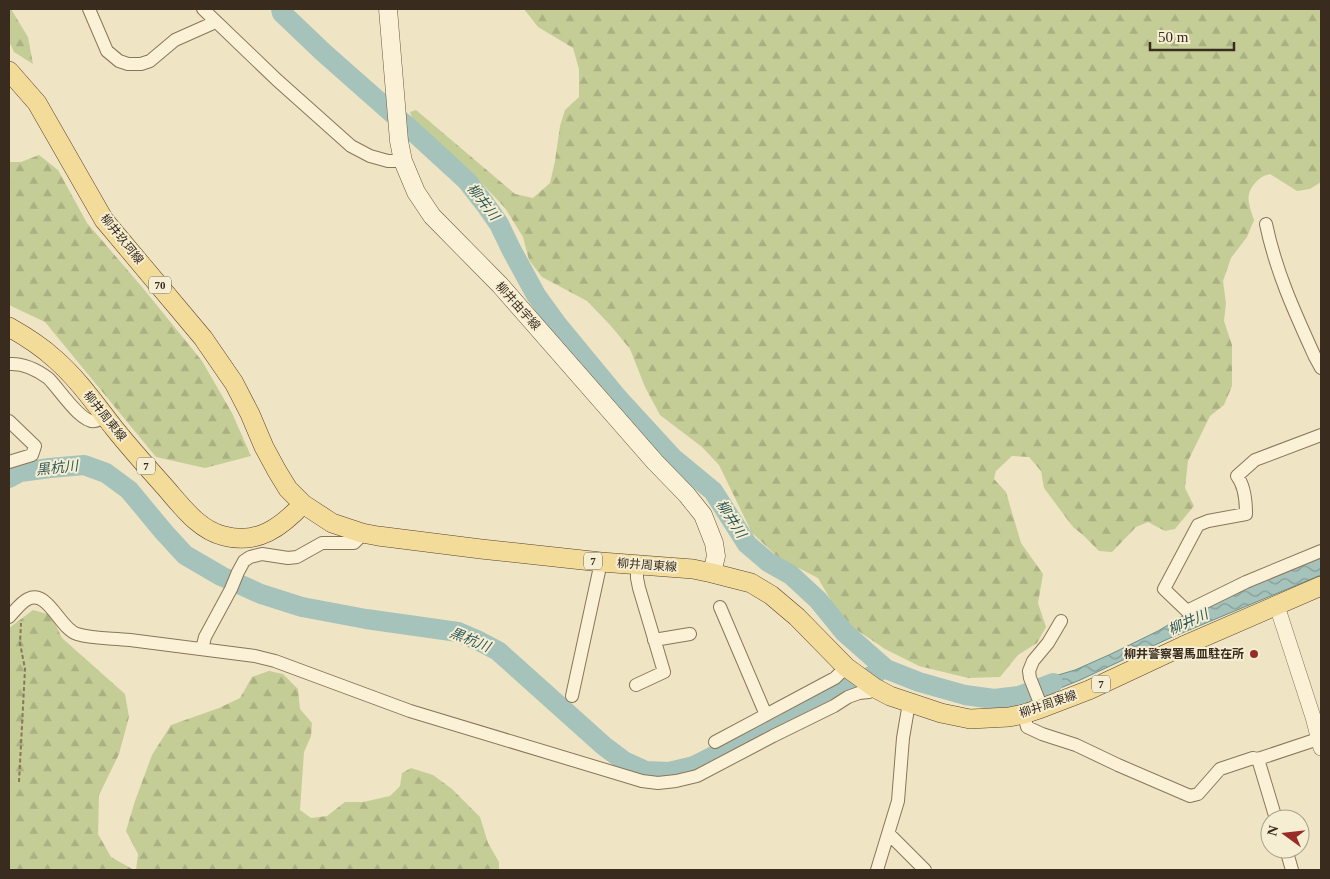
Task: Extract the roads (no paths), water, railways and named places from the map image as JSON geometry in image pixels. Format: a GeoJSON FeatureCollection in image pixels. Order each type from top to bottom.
{"type":"FeatureCollection","features":[{"type":"Feature","properties":{"kind":"main road","name":"柳井由宇線"},"geometry":{"type":"LineString","coordinates":[[388,9],[399,141],[403,161],[416,192],[432,216],[500,285],[703,515],[714,542],[716,556],[712,572]]}},
{"type":"Feature","properties":{"kind":"main road","name":"柳井玖珂線"},"geometry":{"type":"LineString","coordinates":[[9,71],[37,103],[104,220],[203,338],[234,383],[277,472],[288,489],[303,504]]}},
{"type":"Feature","properties":{"kind":"main road","name":"柳井周東線"},"geometry":{"type":"LineString","coordinates":[[9,327],[33,341],[56,359],[187,512],[206,528],[222,536],[239,539],[271,531],[289,519],[303,504],[332,523],[362,533],[472,548],[712,572],[751,583],[771,595],[797,617],[850,670],[874,687],[890,696],[941,714],[970,719],[1009,717],[1024,714],[1041,705],[1088,690],[1321,586]]}},
{"type":"Feature","properties":{"kind":"street"},"geometry":{"type":"LineString","coordinates":[[89,9],[107,51],[119,61],[128,64],[150,62],[175,40],[215,21]]}},
{"type":"Feature","properties":{"kind":"street"},"geometry":{"type":"LineString","coordinates":[[203,9],[277,80],[351,146],[370,156],[388,161],[403,161]]}},
{"type":"Feature","properties":{"kind":"street"},"geometry":{"type":"LineString","coordinates":[[1266,224],[1281,280],[1321,368]]}},
{"type":"Feature","properties":{"kind":"street"},"geometry":{"type":"LineString","coordinates":[[9,364],[18,364],[37,370],[49,379],[66,400],[86,419],[94,422],[103,414]]}},
{"type":"Feature","properties":{"kind":"street"},"geometry":{"type":"LineString","coordinates":[[9,421],[35,446],[32,455],[9,462]]}},
{"type":"Feature","properties":{"kind":"street"},"geometry":{"type":"LineString","coordinates":[[1321,435],[1255,460],[1237,476],[1240,479],[1246,501],[1246,514],[1208,520],[1198,525],[1164,589],[1187,611],[1246,582],[1321,551]]}},
{"type":"Feature","properties":{"kind":"street"},"geometry":{"type":"LineString","coordinates":[[202,649],[205,637],[244,561],[250,557],[262,554],[288,558],[297,557],[322,543],[354,543],[362,533]]}},
{"type":"Feature","properties":{"kind":"street"},"geometry":{"type":"LineString","coordinates":[[572,696],[601,562]]}},
{"type":"Feature","properties":{"kind":"street"},"geometry":{"type":"LineString","coordinates":[[636,686],[664,672],[639,588],[637,578],[638,564]]}},
{"type":"Feature","properties":{"kind":"street"},"geometry":{"type":"LineString","coordinates":[[15,618],[28,598],[40,598],[46,601],[64,624],[74,633],[87,637],[123,639],[202,649],[255,656],[275,661],[410,711],[457,726],[658,783],[698,776],[848,697],[869,692],[874,687]]}},
{"type":"Feature","properties":{"kind":"street"},"geometry":{"type":"LineString","coordinates":[[1024,714],[1027,727],[1042,734],[1076,744],[1118,765],[1190,796],[1198,794],[1220,769],[1253,758],[1258,759],[1320,741],[1277,606]]}},
{"type":"Feature","properties":{"kind":"street"},"geometry":{"type":"LineString","coordinates":[[720,608],[766,715]]}},
{"type":"Feature","properties":{"kind":"street"},"geometry":{"type":"LineString","coordinates":[[1041,705],[1029,671],[1033,661],[1048,643],[1062,621]]}},
{"type":"Feature","properties":{"kind":"street"},"geometry":{"type":"LineString","coordinates":[[654,640],[690,634]]}},
{"type":"Feature","properties":{"kind":"street"},"geometry":{"type":"LineString","coordinates":[[715,742],[850,670]]}},
{"type":"Feature","properties":{"kind":"street"},"geometry":{"type":"LineString","coordinates":[[877,870],[898,801],[902,773],[903,738],[909,703]]}},
{"type":"Feature","properties":{"kind":"street"},"geometry":{"type":"LineString","coordinates":[[1258,759],[1273,809]]}},
{"type":"Feature","properties":{"kind":"street"},"geometry":{"type":"LineString","coordinates":[[889,834],[925,870]]}},
{"type":"Feature","properties":{"kind":"water"},"geometry":{"type":"Polygon","coordinates":[[[1321,556],[1321,575],[1170,638],[1043,695],[1038,681],[1075,670],[1158,631],[1186,614],[1321,556]]]}},
{"type":"Feature","properties":{"kind":"waterway","name":"柳井川"},"geometry":{"type":"LineString","coordinates":[[281,9],[282,13],[324,53],[467,181],[499,224],[536,295],[557,324],[618,398],[673,458],[713,491],[747,544],[768,562],[791,575],[818,600],[844,632],[886,669],[919,682],[965,695],[994,699],[1019,696],[1053,683]]}},
{"type":"Feature","properties":{"kind":"waterway","name":"黒杭川"},"geometry":{"type":"LineString","coordinates":[[9,478],[20,472],[84,465],[106,473],[129,490],[185,555],[221,576],[261,594],[302,607],[366,619],[458,632],[479,641],[498,651],[604,746],[624,761],[646,771],[669,772],[694,766],[877,673]]}},
{"type":"Feature","properties":{"kind":"place","name":"柳井警察署馬皿駐在所"},"geometry":{"type":"Point","coordinates":[1254,654]}}]}
